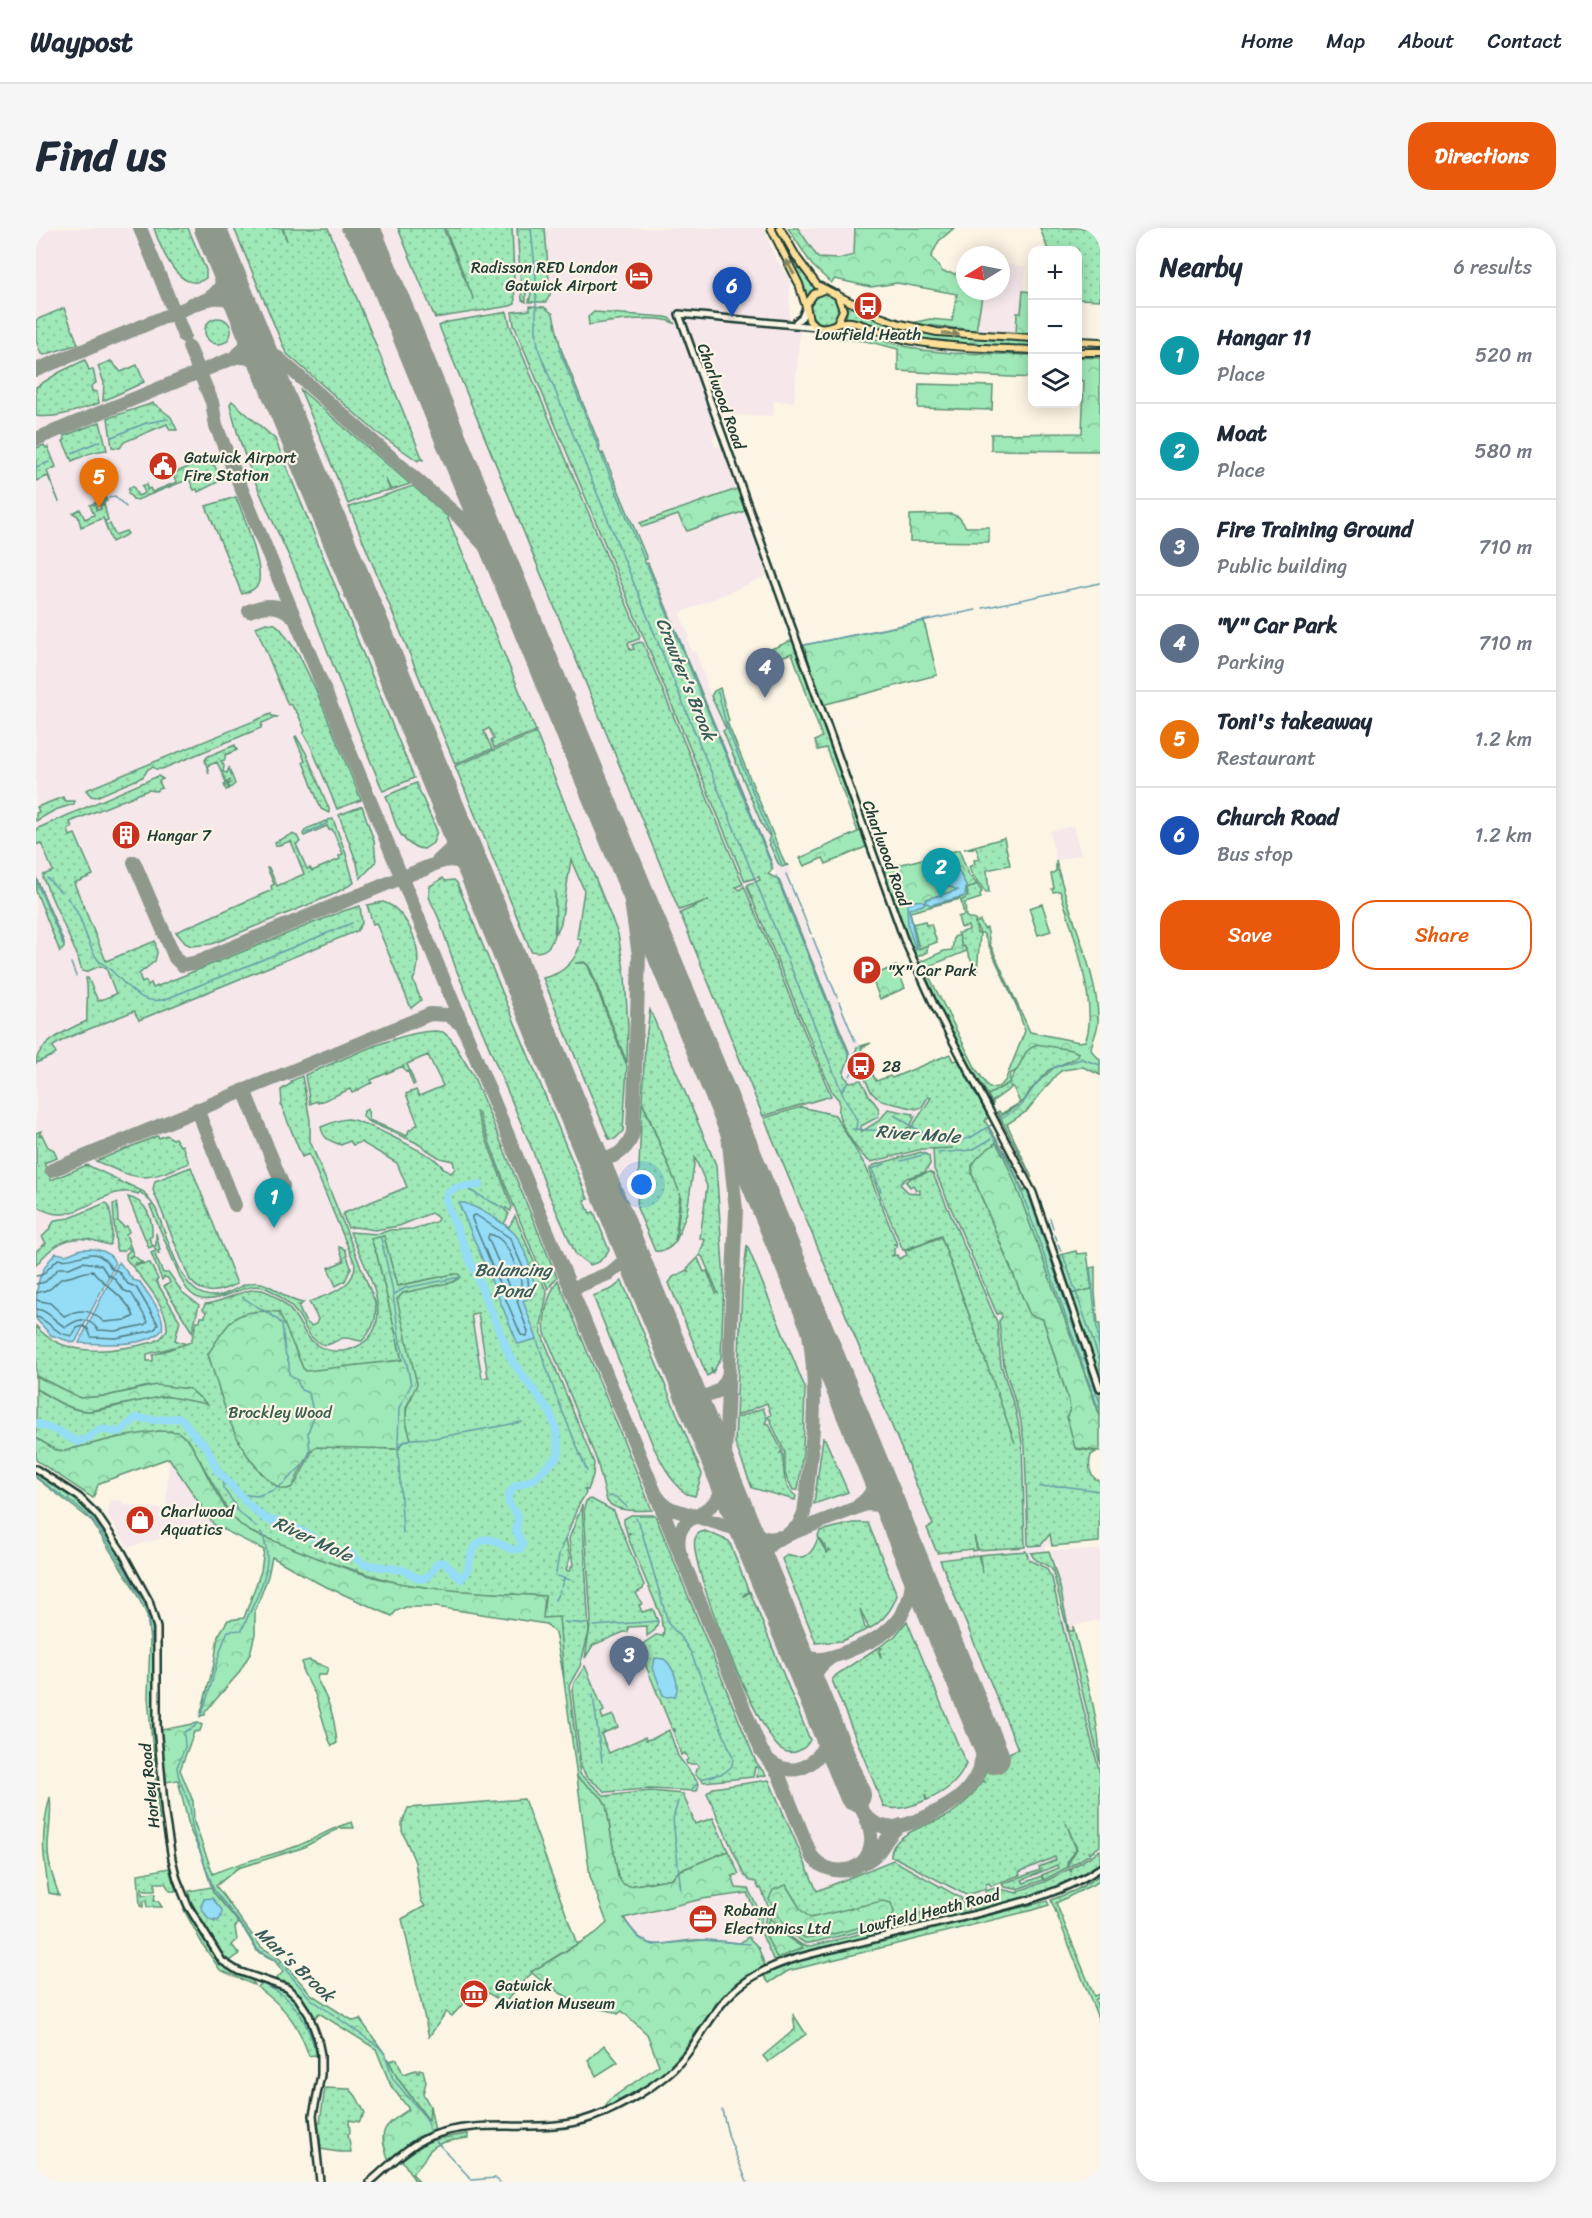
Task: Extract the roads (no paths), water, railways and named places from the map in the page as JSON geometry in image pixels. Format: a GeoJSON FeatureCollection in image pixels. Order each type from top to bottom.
{"type":"FeatureCollection","features":[{"type":"Feature","properties":{"kind":"main road"},"geometry":{"type":"LineString","coordinates":[[771,228],[799,284],[810,322],[818,327],[827,328],[849,321],[891,336],[930,344],[1028,350]]}},
{"type":"Feature","properties":{"kind":"main road"},"geometry":{"type":"LineString","coordinates":[[780,228],[819,286],[876,315],[912,328],[947,334],[1028,338]]}},
{"type":"Feature","properties":{"kind":"main road"},"geometry":{"type":"LineString","coordinates":[[806,308],[814,294],[820,290],[829,290]]}},
{"type":"Feature","properties":{"kind":"main road"},"geometry":{"type":"LineString","coordinates":[[834,326],[843,310],[837,294]]}},
{"type":"Feature","properties":{"kind":"main road"},"geometry":{"type":"LineString","coordinates":[[1082,341],[1100,342]]}},
{"type":"Feature","properties":{"kind":"main road"},"geometry":{"type":"LineString","coordinates":[[1082,352],[1100,352]]}},
{"type":"Feature","properties":{"kind":"street"},"geometry":{"type":"LineString","coordinates":[[791,323],[800,320],[806,308]]}},
{"type":"Feature","properties":{"kind":"street","name":"Charlwood Road"},"geometry":{"type":"LineString","coordinates":[[791,323],[679,314],[904,939],[936,1007],[1027,1181],[1044,1221],[1100,1388]]}},
{"type":"Feature","properties":{"kind":"street"},"geometry":{"type":"LineString","coordinates":[[791,323],[818,327]]}},
{"type":"Feature","properties":{"kind":"street","name":"Horley Road"},"geometry":{"type":"LineString","coordinates":[[36,1469],[79,1497],[90,1507],[116,1542],[144,1590],[157,1628],[158,1742],[170,1852],[181,1891],[207,1939],[225,1963],[238,1971],[284,1986],[303,2004],[311,2019],[320,2045],[320,2080],[313,2108],[320,2182]]}},
{"type":"Feature","properties":{"kind":"street","name":"Lowfield Heath Road"},"geometry":{"type":"LineString","coordinates":[[370,2182],[411,2148],[439,2133],[481,2127],[566,2123],[585,2120],[604,2113],[670,2072],[686,2054],[724,2000],[742,1984],[773,1966],[1028,1901],[1065,1888],[1100,1868]]}},
{"type":"Feature","properties":{"kind":"water"},"geometry":{"type":"Polygon","coordinates":[[[958,870],[966,885],[965,896],[930,905],[925,902],[927,899],[958,890],[940,883],[939,879],[949,872],[958,870]]]}},
{"type":"Feature","properties":{"kind":"water"},"geometry":{"type":"Polygon","coordinates":[[[915,901],[925,902],[923,905],[909,909],[916,950],[908,926],[907,906],[915,901]]]}},
{"type":"Feature","properties":{"kind":"water","name":"Balancing Pond"},"geometry":{"type":"Polygon","coordinates":[[[460,1203],[465,1203],[504,1224],[522,1245],[535,1289],[535,1295],[523,1301],[537,1339],[518,1344],[460,1206],[460,1203]]]}},
{"type":"Feature","properties":{"kind":"water"},"geometry":{"type":"Polygon","coordinates":[[[81,1249],[106,1252],[115,1264],[74,1343],[51,1335],[36,1319],[36,1299],[38,1282],[49,1260],[56,1253],[66,1255],[81,1249]]]}},
{"type":"Feature","properties":{"kind":"water"},"geometry":{"type":"Polygon","coordinates":[[[119,1262],[133,1280],[140,1282],[155,1305],[163,1324],[162,1330],[146,1340],[123,1344],[79,1343],[119,1262]]]}},
{"type":"Feature","properties":{"kind":"water"},"geometry":{"type":"Polygon","coordinates":[[[655,1658],[664,1659],[673,1671],[677,1681],[675,1696],[663,1695],[653,1668],[655,1658]]]}},
{"type":"Feature","properties":{"kind":"water"},"geometry":{"type":"Polygon","coordinates":[[[212,1898],[222,1910],[221,1917],[215,1922],[208,1919],[201,1907],[204,1899],[212,1898]]]}},
{"type":"Feature","properties":{"kind":"waterway","name":"Crawter's Brook"},"geometry":{"type":"LineString","coordinates":[[531,228],[539,351],[843,1095],[857,1120],[856,1129]]}},
{"type":"Feature","properties":{"kind":"waterway"},"geometry":{"type":"LineString","coordinates":[[559,349],[599,449]]}},
{"type":"Feature","properties":{"kind":"waterway"},"geometry":{"type":"LineString","coordinates":[[112,437],[146,423],[168,419]]}},
{"type":"Feature","properties":{"kind":"waterway"},"geometry":{"type":"LineString","coordinates":[[72,453],[100,441]]}},
{"type":"Feature","properties":{"kind":"waterway"},"geometry":{"type":"LineString","coordinates":[[601,454],[644,559]]}},
{"type":"Feature","properties":{"kind":"waterway"},"geometry":{"type":"LineString","coordinates":[[36,467],[49,462]]}},
{"type":"Feature","properties":{"kind":"waterway"},"geometry":{"type":"LineString","coordinates":[[109,498],[115,496],[126,507]]}},
{"type":"Feature","properties":{"kind":"waterway"},"geometry":{"type":"LineString","coordinates":[[94,505],[105,500]]}},
{"type":"Feature","properties":{"kind":"waterway"},"geometry":{"type":"LineString","coordinates":[[647,565],[773,869]]}},
{"type":"Feature","properties":{"kind":"waterway"},"geometry":{"type":"LineString","coordinates":[[983,608],[1100,583]]}},
{"type":"Feature","properties":{"kind":"waterway"},"geometry":{"type":"LineString","coordinates":[[804,645],[976,610]]}},
{"type":"Feature","properties":{"kind":"waterway"},"geometry":{"type":"LineString","coordinates":[[718,692],[727,728],[770,835]]}},
{"type":"Feature","properties":{"kind":"waterway"},"geometry":{"type":"LineString","coordinates":[[306,833],[326,824]]}},
{"type":"Feature","properties":{"kind":"waterway"},"geometry":{"type":"LineString","coordinates":[[772,840],[782,865]]}},
{"type":"Feature","properties":{"kind":"waterway"},"geometry":{"type":"LineString","coordinates":[[786,874],[811,934]]}},
{"type":"Feature","properties":{"kind":"waterway"},"geometry":{"type":"LineString","coordinates":[[776,876],[849,1056]]}},
{"type":"Feature","properties":{"kind":"waterway"},"geometry":{"type":"LineString","coordinates":[[47,878],[61,892]]}},
{"type":"Feature","properties":{"kind":"waterway"},"geometry":{"type":"LineString","coordinates":[[36,881],[63,944]]}},
{"type":"Feature","properties":{"kind":"waterway"},"geometry":{"type":"LineString","coordinates":[[67,898],[77,912],[98,960],[141,997],[157,1001],[352,923]]}},
{"type":"Feature","properties":{"kind":"waterway"},"geometry":{"type":"LineString","coordinates":[[813,938],[837,997]]}},
{"type":"Feature","properties":{"kind":"waterway"},"geometry":{"type":"LineString","coordinates":[[71,963],[76,976]]}},
{"type":"Feature","properties":{"kind":"waterway"},"geometry":{"type":"LineString","coordinates":[[839,1002],[855,1041]]}},
{"type":"Feature","properties":{"kind":"waterway","name":"River Mole"},"geometry":{"type":"LineString","coordinates":[[997,1122],[1021,1106],[1036,1084],[1055,1067],[1082,1059],[1100,1065]]}},
{"type":"Feature","properties":{"kind":"waterway"},"geometry":{"type":"LineString","coordinates":[[850,1076],[854,1069],[852,1064]]}},
{"type":"Feature","properties":{"kind":"waterway"},"geometry":{"type":"LineString","coordinates":[[842,1091],[848,1081]]}},
{"type":"Feature","properties":{"kind":"waterway"},"geometry":{"type":"LineString","coordinates":[[894,1115],[923,1133]]}},
{"type":"Feature","properties":{"kind":"waterway","name":"River Mole"},"geometry":{"type":"LineString","coordinates":[[852,1129],[923,1133],[960,1140],[970,1138],[993,1124]]}},
{"type":"Feature","properties":{"kind":"waterway"},"geometry":{"type":"LineString","coordinates":[[988,1128],[1006,1157],[1020,1187],[1100,1409]]}},
{"type":"Feature","properties":{"kind":"waterway"},"geometry":{"type":"LineString","coordinates":[[938,1153],[972,1150],[991,1139]]}},
{"type":"Feature","properties":{"kind":"waterway"},"geometry":{"type":"LineString","coordinates":[[901,1161],[926,1154]]}},
{"type":"Feature","properties":{"kind":"waterway"},"geometry":{"type":"LineString","coordinates":[[881,1191],[872,1169],[885,1164]]}},
{"type":"Feature","properties":{"kind":"waterway","name":"River Mole"},"geometry":{"type":"LineString","coordinates":[[36,1423],[58,1431],[77,1442],[88,1438],[100,1429],[120,1432],[136,1418],[183,1420],[193,1434],[207,1447],[217,1470],[252,1508],[266,1519],[286,1523],[311,1536],[329,1551],[351,1554],[363,1564],[403,1570],[420,1579],[428,1577],[440,1562],[445,1563],[461,1579],[467,1571],[473,1550],[485,1540],[490,1539],[509,1548],[520,1549],[523,1545],[516,1531],[518,1516],[509,1504],[508,1496],[514,1487],[534,1479],[557,1457],[559,1452],[556,1429],[550,1412],[512,1361],[448,1207],[446,1198],[449,1191],[459,1187],[480,1185]]}},
{"type":"Feature","properties":{"kind":"waterway"},"geometry":{"type":"LineString","coordinates":[[469,1190],[505,1209]]}},
{"type":"Feature","properties":{"kind":"waterway"},"geometry":{"type":"LineString","coordinates":[[1027,1191],[1100,1403]]}},
{"type":"Feature","properties":{"kind":"waterway"},"geometry":{"type":"LineString","coordinates":[[1050,1218],[1053,1228]]}},
{"type":"Feature","properties":{"kind":"waterway"},"geometry":{"type":"LineString","coordinates":[[1055,1235],[1057,1240]]}},
{"type":"Feature","properties":{"kind":"waterway"},"geometry":{"type":"LineString","coordinates":[[381,1238],[392,1287],[400,1342],[411,1385],[399,1408],[398,1448],[403,1533]]}},
{"type":"Feature","properties":{"kind":"waterway"},"geometry":{"type":"LineString","coordinates":[[1058,1244],[1061,1251]]}},
{"type":"Feature","properties":{"kind":"waterway"},"geometry":{"type":"LineString","coordinates":[[1063,1255],[1100,1361]]}},
{"type":"Feature","properties":{"kind":"waterway"},"geometry":{"type":"LineString","coordinates":[[1090,1268],[1100,1354]]}},
{"type":"Feature","properties":{"kind":"waterway"},"geometry":{"type":"LineString","coordinates":[[393,1295],[405,1288],[461,1277]]}},
{"type":"Feature","properties":{"kind":"waterway","name":"Man's Brook"},"geometry":{"type":"LineString","coordinates":[[239,1494],[257,1496],[274,1490],[304,1464],[310,1452],[308,1432],[314,1417],[309,1393],[301,1390],[297,1380],[289,1374],[282,1324],[243,1297]]}},
{"type":"Feature","properties":{"kind":"waterway"},"geometry":{"type":"LineString","coordinates":[[537,1340],[555,1393],[587,1471]]}},
{"type":"Feature","properties":{"kind":"waterway"},"geometry":{"type":"LineString","coordinates":[[399,1447],[411,1439],[435,1438],[522,1422]]}},
{"type":"Feature","properties":{"kind":"waterway","name":"Man's Brook"},"geometry":{"type":"LineString","coordinates":[[222,1474],[223,1488],[234,1503],[236,1510],[257,1527]]}},
{"type":"Feature","properties":{"kind":"waterway"},"geometry":{"type":"LineString","coordinates":[[36,1477],[82,1510],[96,1524],[147,1609],[152,1646]]}},
{"type":"Feature","properties":{"kind":"waterway"},"geometry":{"type":"LineString","coordinates":[[1040,1487],[1062,1486],[1100,1491]]}},
{"type":"Feature","properties":{"kind":"waterway"},"geometry":{"type":"LineString","coordinates":[[609,1496],[616,1497],[627,1507]]}},
{"type":"Feature","properties":{"kind":"waterway"},"geometry":{"type":"LineString","coordinates":[[636,1518],[668,1622]]}},
{"type":"Feature","properties":{"kind":"waterway"},"geometry":{"type":"LineString","coordinates":[[272,1521],[291,1532],[305,1533]]}},
{"type":"Feature","properties":{"kind":"waterway"},"geometry":{"type":"LineString","coordinates":[[556,1573],[559,1554],[570,1527]]}},
{"type":"Feature","properties":{"kind":"waterway","name":"Man's Brook"},"geometry":{"type":"LineString","coordinates":[[200,1717],[228,1631],[242,1630],[263,1582],[267,1557],[266,1545],[261,1532]]}},
{"type":"Feature","properties":{"kind":"waterway"},"geometry":{"type":"LineString","coordinates":[[557,1576],[570,1580]]}},
{"type":"Feature","properties":{"kind":"waterway"},"geometry":{"type":"LineString","coordinates":[[561,1587],[564,1579]]}},
{"type":"Feature","properties":{"kind":"waterway"},"geometry":{"type":"LineString","coordinates":[[555,1600],[560,1590]]}},
{"type":"Feature","properties":{"kind":"waterway"},"geometry":{"type":"LineString","coordinates":[[594,1626],[658,1621]]}},
{"type":"Feature","properties":{"kind":"waterway"},"geometry":{"type":"LineString","coordinates":[[666,1621],[691,1653],[733,1758],[732,1766],[724,1773],[701,1779]]}},
{"type":"Feature","properties":{"kind":"waterway"},"geometry":{"type":"LineString","coordinates":[[564,1622],[587,1624]]}},
{"type":"Feature","properties":{"kind":"waterway"},"geometry":{"type":"LineString","coordinates":[[593,1695],[602,1762]]}},
{"type":"Feature","properties":{"kind":"waterway","name":"Man's Brook"},"geometry":{"type":"LineString","coordinates":[[197,1723],[184,1732],[185,1747],[177,1767],[190,1806],[192,1828],[214,1890],[245,1929],[258,1950],[277,1960],[311,1999],[379,2047],[385,2054],[393,2079],[426,2118],[430,2133]]}},
{"type":"Feature","properties":{"kind":"waterway"},"geometry":{"type":"LineString","coordinates":[[692,1789],[697,1784]]}},
{"type":"Feature","properties":{"kind":"waterway"},"geometry":{"type":"LineString","coordinates":[[678,1801],[673,1819],[681,1891]]}},
{"type":"Feature","properties":{"kind":"waterway"},"geometry":{"type":"LineString","coordinates":[[626,1922],[638,1937],[653,1945],[703,1940],[749,1944]]}},
{"type":"Feature","properties":{"kind":"waterway"},"geometry":{"type":"LineString","coordinates":[[266,1986],[284,1996],[297,2010],[314,2046]]}},
{"type":"Feature","properties":{"kind":"waterway"},"geometry":{"type":"LineString","coordinates":[[722,2110],[729,2138],[747,2182]]}},
{"type":"Feature","properties":{"kind":"waterway","name":"Man's Brook"},"geometry":{"type":"LineString","coordinates":[[434,2139],[472,2180],[495,2178],[500,2182]]}},
{"type":"Feature","properties":{"kind":"place","name":"Radisson RED London Gatwick Airport"},"geometry":{"type":"Point","coordinates":[639,276]}},
{"type":"Feature","properties":{"kind":"place","name":"Lowfield Heath"},"geometry":{"type":"Point","coordinates":[868,306]}},
{"type":"Feature","properties":{"kind":"place","name":"Church Road"},"geometry":{"type":"Point","coordinates":[732,317]}},
{"type":"Feature","properties":{"kind":"place","name":"Gatwick Airport Fire Station"},"geometry":{"type":"Point","coordinates":[163,466]}},
{"type":"Feature","properties":{"kind":"place","name":"Toni's takeaway"},"geometry":{"type":"Point","coordinates":[99,508]}},
{"type":"Feature","properties":{"kind":"place","name":"\"V\" Car Park"},"geometry":{"type":"Point","coordinates":[765,698]}},
{"type":"Feature","properties":{"kind":"place","name":"Hangar 7"},"geometry":{"type":"Point","coordinates":[126,835]}},
{"type":"Feature","properties":{"kind":"place","name":"Moat"},"geometry":{"type":"Point","coordinates":[941,898]}},
{"type":"Feature","properties":{"kind":"place","name":"\"X\" Car Park"},"geometry":{"type":"Point","coordinates":[867,970]}},
{"type":"Feature","properties":{"kind":"place","name":"28"},"geometry":{"type":"Point","coordinates":[861,1066]}},
{"type":"Feature","properties":{"kind":"place","name":"Hangar 11"},"geometry":{"type":"Point","coordinates":[274,1228]}},
{"type":"Feature","properties":{"kind":"place","name":"Charlwood Aquatics"},"geometry":{"type":"Point","coordinates":[140,1520]}},
{"type":"Feature","properties":{"kind":"place","name":"Fire Training Ground"},"geometry":{"type":"Point","coordinates":[629,1686]}},
{"type":"Feature","properties":{"kind":"place","name":"Roband Electronics Ltd"},"geometry":{"type":"Point","coordinates":[703,1919]}},
{"type":"Feature","properties":{"kind":"place","name":"Gatwick Aviation Museum"},"geometry":{"type":"Point","coordinates":[474,1994]}},
{"type":"Feature","properties":{"kind":"park label","name":"Brockley Wood"},"geometry":{"type":"Point","coordinates":[280,1412]}}]}
